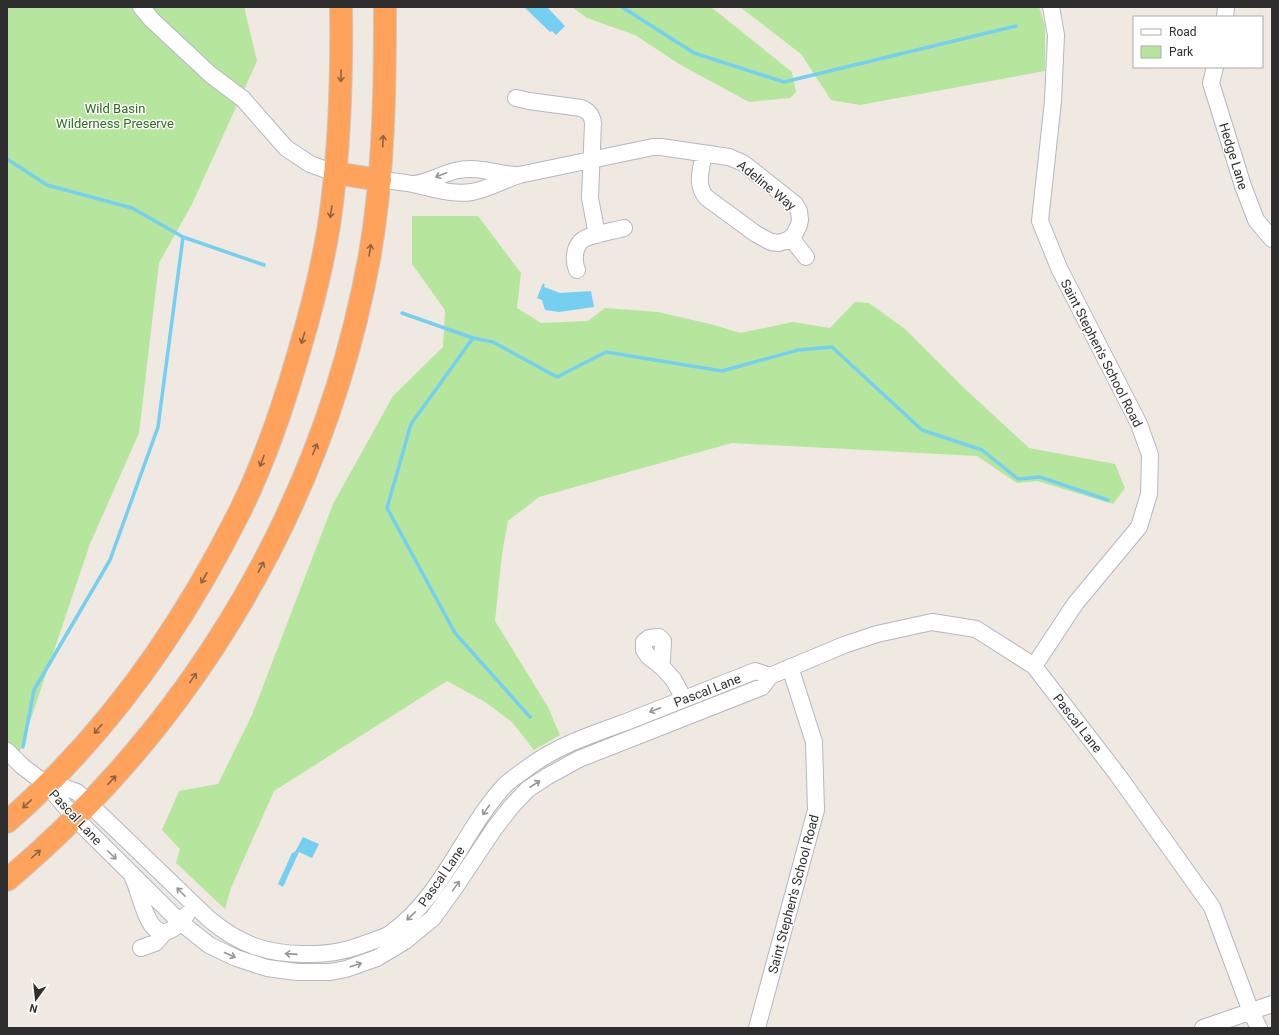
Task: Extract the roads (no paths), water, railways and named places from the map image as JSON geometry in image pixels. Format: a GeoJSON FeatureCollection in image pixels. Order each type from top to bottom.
{"type":"FeatureCollection","features":[{"type":"Feature","properties":{"kind":"highway"},"geometry":{"type":"LineString","coordinates":[[7,822],[47,785],[106,719],[123,699],[155,655],[200,585],[241,508],[259,469],[287,392],[306,329],[324,256],[332,204],[340,107],[341,7]]}},
{"type":"Feature","properties":{"kind":"highway"},"geometry":{"type":"LineString","coordinates":[[7,880],[82,811],[143,744],[194,676],[248,592],[282,525],[308,467],[325,423],[339,380],[361,299],[370,253],[380,180],[384,107],[385,7]]}},
{"type":"Feature","properties":{"kind":"highway"},"geometry":{"type":"LineString","coordinates":[[335,173],[380,180]]}},
{"type":"Feature","properties":{"kind":"street"},"geometry":{"type":"LineString","coordinates":[[141,7],[152,20],[211,75],[243,99],[286,148],[310,164],[335,173]]}},
{"type":"Feature","properties":{"kind":"street","name":"Saint Stephen's School Road"},"geometry":{"type":"LineString","coordinates":[[1034,666],[1074,604],[1139,527],[1149,494],[1150,455],[1139,424],[1059,268],[1040,221],[1053,101],[1056,35],[1051,7]]}},
{"type":"Feature","properties":{"kind":"street","name":"Hedge Lane"},"geometry":{"type":"LineString","coordinates":[[1215,68],[1211,83],[1243,186],[1256,220],[1272,239]]}},
{"type":"Feature","properties":{"kind":"street"},"geometry":{"type":"LineString","coordinates":[[516,98],[581,108],[591,115],[593,123],[591,204],[597,235]]}},
{"type":"Feature","properties":{"kind":"street","name":"Adeline Way"},"geometry":{"type":"LineString","coordinates":[[380,180],[412,184],[444,191],[466,192],[487,188],[508,178],[519,175],[653,147],[704,153],[739,160],[794,204],[799,211],[800,220],[797,230],[791,238]]}},
{"type":"Feature","properties":{"kind":"street"},"geometry":{"type":"LineString","coordinates":[[704,153],[700,184],[703,194],[756,234],[767,240],[779,243],[791,238],[806,257]]}},
{"type":"Feature","properties":{"kind":"street"},"geometry":{"type":"LineString","coordinates":[[464,169],[466,192]]}},
{"type":"Feature","properties":{"kind":"street","name":"Adeline Way"},"geometry":{"type":"LineString","coordinates":[[412,184],[425,182],[449,172],[464,169],[483,169],[519,175]]}},
{"type":"Feature","properties":{"kind":"street"},"geometry":{"type":"LineString","coordinates":[[577,270],[574,258],[577,247],[583,240],[624,228]]}},
{"type":"Feature","properties":{"kind":"street","name":"Pascal Lane"},"geometry":{"type":"LineString","coordinates":[[82,811],[126,869],[180,922],[209,945],[236,958],[273,969],[297,972],[330,972],[346,969],[377,958],[405,941],[433,918],[511,806],[528,789],[579,759],[762,687],[770,676],[844,645],[877,634],[932,622],[976,629],[1034,666],[1117,774],[1212,907],[1250,1012],[1259,1028]]}},
{"type":"Feature","properties":{"kind":"street"},"geometry":{"type":"LineString","coordinates":[[658,664],[673,679],[684,699]]}},
{"type":"Feature","properties":{"kind":"street","name":"Saint Stephen's School Road"},"geometry":{"type":"LineString","coordinates":[[757,1028],[816,810],[814,742],[790,667]]}},
{"type":"Feature","properties":{"kind":"street","name":"Pascal Lane"},"geometry":{"type":"LineString","coordinates":[[7,751],[18,763],[82,811],[221,929],[232,936],[251,945],[271,951],[308,954],[334,953],[354,948],[390,934],[411,916],[430,896],[488,807],[507,784],[531,765],[562,746],[755,671],[770,676]]}},
{"type":"Feature","properties":{"kind":"street"},"geometry":{"type":"LineString","coordinates":[[456,856],[468,868]]}},
{"type":"Feature","properties":{"kind":"street"},"geometry":{"type":"LineString","coordinates":[[126,869],[136,885],[144,912],[150,924],[155,929],[165,932]]}},
{"type":"Feature","properties":{"kind":"street"},"geometry":{"type":"LineString","coordinates":[[141,948],[155,943],[165,932],[174,928],[195,906]]}},
{"type":"Feature","properties":{"kind":"street"},"geometry":{"type":"LineString","coordinates":[[209,945],[221,929]]}},
{"type":"Feature","properties":{"kind":"street"},"geometry":{"type":"LineString","coordinates":[[370,942],[377,958]]}},
{"type":"Feature","properties":{"kind":"street"},"geometry":{"type":"LineString","coordinates":[[1203,1028],[1272,1004]]}},
{"type":"Feature","properties":{"kind":"water"},"geometry":{"type":"Polygon","coordinates":[[[524,7],[547,7],[565,26],[556,35],[552,31],[550,32],[524,7]]]}},
{"type":"Feature","properties":{"kind":"water"},"geometry":{"type":"Polygon","coordinates":[[[543,283],[545,285],[544,287],[560,293],[591,291],[594,307],[559,312],[545,310],[542,300],[537,298],[543,283]]]}},
{"type":"Feature","properties":{"kind":"water"},"geometry":{"type":"Polygon","coordinates":[[[303,837],[319,844],[312,858],[299,852],[283,887],[278,884],[292,853],[295,852],[303,837]]]}},
{"type":"Feature","properties":{"kind":"waterway"},"geometry":{"type":"LineString","coordinates":[[622,7],[694,53],[784,82],[1016,26]]}},
{"type":"Feature","properties":{"kind":"waterway"},"geometry":{"type":"LineString","coordinates":[[7,159],[47,185],[132,208],[183,237],[158,427],[110,560],[34,690],[23,747]]}},
{"type":"Feature","properties":{"kind":"waterway"},"geometry":{"type":"LineString","coordinates":[[183,237],[264,265]]}},
{"type":"Feature","properties":{"kind":"waterway"},"geometry":{"type":"LineString","coordinates":[[402,313],[473,338],[493,342],[557,377],[606,352],[722,371],[798,350],[832,347],[922,430],[982,450],[1018,479],[1040,477],[1108,500]]}},
{"type":"Feature","properties":{"kind":"waterway"},"geometry":{"type":"LineString","coordinates":[[473,338],[411,424],[387,508],[455,633],[530,717]]}},
{"type":"Feature","properties":{"kind":"park label","name":"Wild Basin Wilderness Preserve"},"geometry":{"type":"Point","coordinates":[115,116]}}]}
